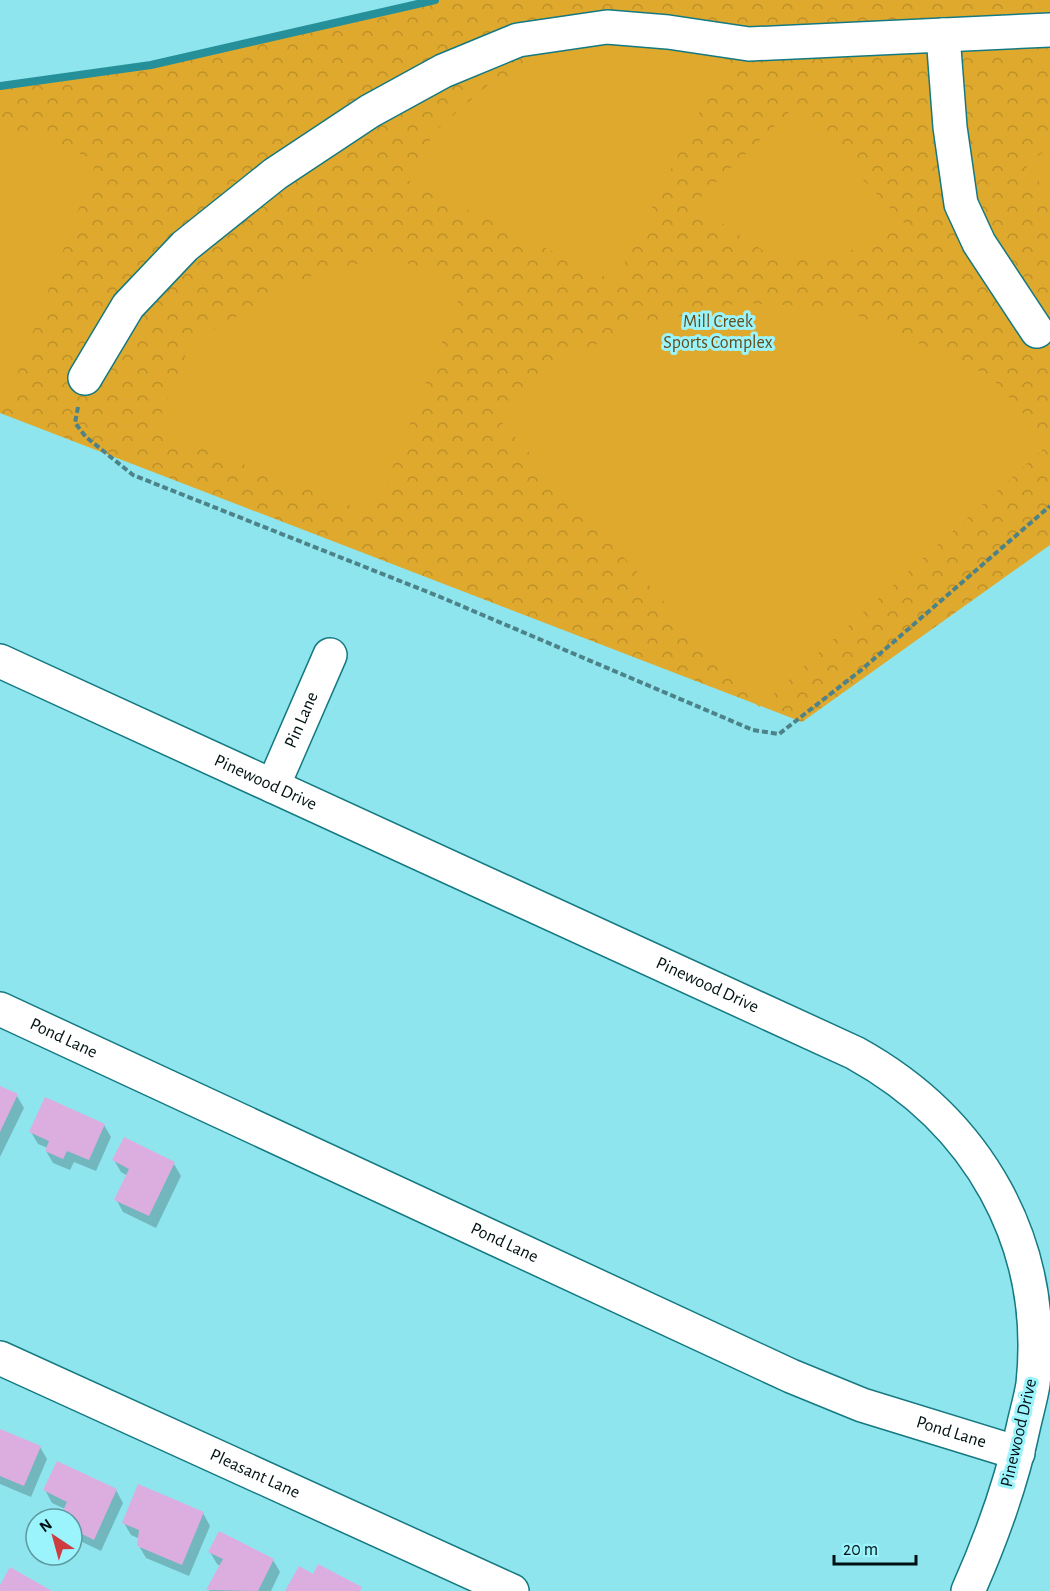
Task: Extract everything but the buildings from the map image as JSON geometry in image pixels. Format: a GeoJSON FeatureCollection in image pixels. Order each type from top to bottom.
{"type":"FeatureCollection","features":[{"type":"Feature","properties":{"kind":"street"},"geometry":{"type":"LineString","coordinates":[[85,378],[128,306],[185,246],[275,174],[370,111],[443,71],[518,40],[607,27],[668,32],[749,44],[1050,30]]}},
{"type":"Feature","properties":{"kind":"street"},"geometry":{"type":"LineString","coordinates":[[943,35],[950,127],[961,204],[979,243],[1037,330]]}},
{"type":"Feature","properties":{"kind":"street","name":"Pin Lane"},"geometry":{"type":"LineString","coordinates":[[273,786],[330,656]]}},
{"type":"Feature","properties":{"kind":"street","name":"Pinewood Drive"},"geometry":{"type":"LineString","coordinates":[[0,661],[855,1053],[913,1091],[947,1122],[976,1157],[999,1194],[1014,1230],[1025,1268],[1032,1306],[1035,1346],[1032,1385],[1018,1453],[984,1555],[968,1591]]}},
{"type":"Feature","properties":{"kind":"street","name":"Pond Lane"},"geometry":{"type":"LineString","coordinates":[[0,1009],[790,1376],[862,1405],[1018,1453]]}},
{"type":"Feature","properties":{"kind":"street","name":"Pleasant Lane"},"geometry":{"type":"LineString","coordinates":[[0,1358],[512,1591]]}},
{"type":"Feature","properties":{"kind":"path"},"geometry":{"type":"LineString","coordinates":[[85,378],[75,423],[86,437],[133,475],[438,596],[753,730],[779,734],[860,671],[1050,506]]}},
{"type":"Feature","properties":{"kind":"green space","name":"Mill Creek Sports Complex"},"geometry":{"type":"Polygon","coordinates":[[[435,0],[1050,0],[1050,545],[802,722],[0,413],[0,86],[137,66],[435,0]]]}},
{"type":"Feature","properties":{"kind":"green space"},"geometry":{"type":"Polygon","coordinates":[[[639,40],[727,57],[615,282],[409,181],[434,132],[488,85],[566,48],[639,40]]]}},
{"type":"Feature","properties":{"kind":"green space"},"geometry":{"type":"Polygon","coordinates":[[[794,107],[905,224],[869,245],[825,257],[771,256],[714,218],[697,201],[794,107]]]}},
{"type":"Feature","properties":{"kind":"green space"},"geometry":{"type":"Polygon","coordinates":[[[15,130],[97,160],[9,396],[0,392],[0,132],[15,130]]]}},
{"type":"Feature","properties":{"kind":"green space"},"geometry":{"type":"Polygon","coordinates":[[[1050,146],[1050,195],[1026,166],[1050,146]]]}},
{"type":"Feature","properties":{"kind":"green space"},"geometry":{"type":"Polygon","coordinates":[[[392,258],[464,286],[374,515],[155,430],[191,342],[320,271],[392,258]]]}},
{"type":"Feature","properties":{"kind":"green space"},"geometry":{"type":"Polygon","coordinates":[[[739,303],[839,307],[990,376],[1050,443],[759,707],[496,416],[553,365],[635,326],[739,303]]]}},
{"type":"Feature","properties":{"kind":"waterway"},"geometry":{"type":"LineString","coordinates":[[0,86],[151,65],[435,0]]}}]}
